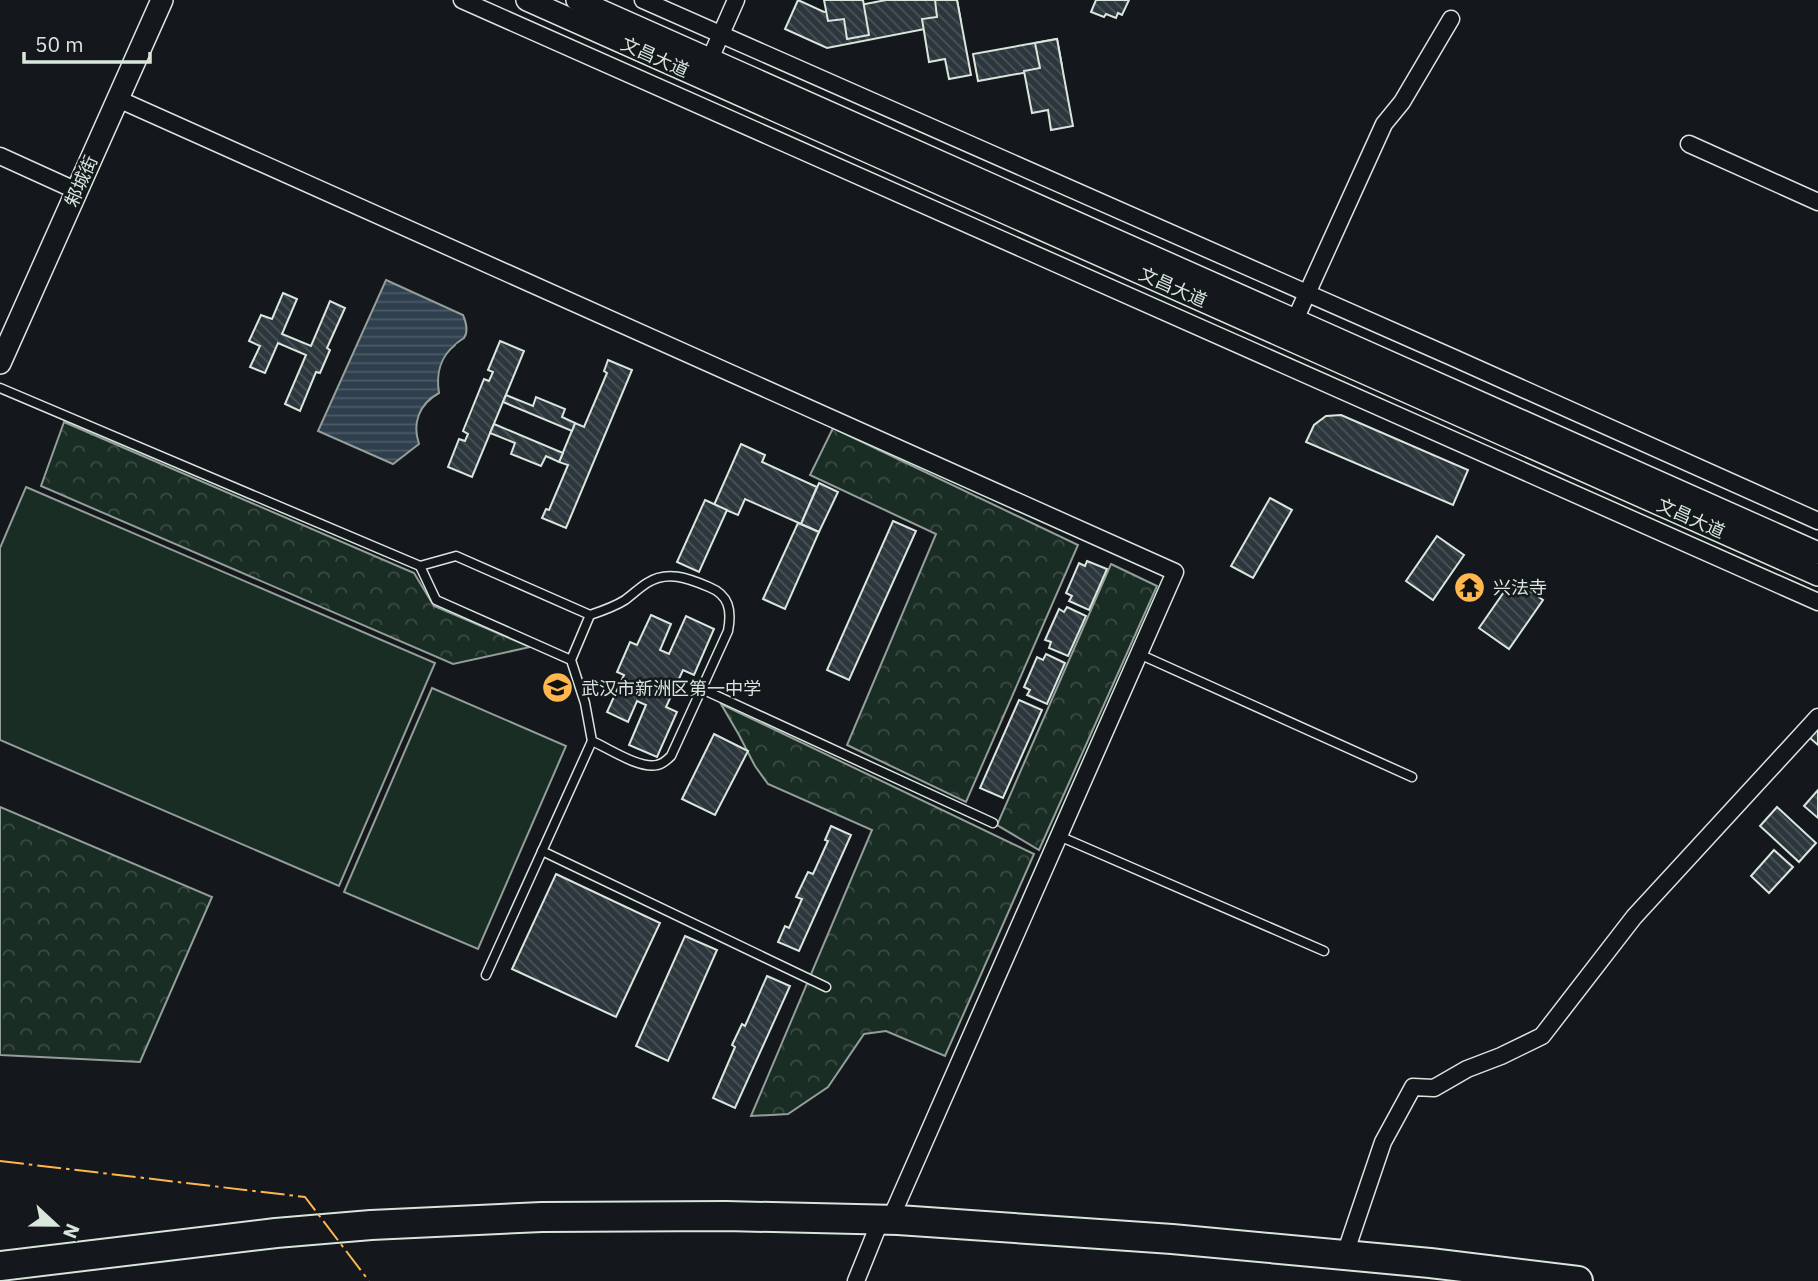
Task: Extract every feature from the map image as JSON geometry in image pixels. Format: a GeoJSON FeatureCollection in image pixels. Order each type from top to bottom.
{"type":"FeatureCollection","features":[{"type":"Feature","properties":{"kind":"highway"},"geometry":{"type":"LineString","coordinates":[[0,1266],[276,1233],[372,1225],[542,1217],[713,1216],[886,1219],[1172,1238],[1443,1264],[1578,1281]]}},
{"type":"Feature","properties":{"kind":"main road","name":"邾城街"},"geometry":{"type":"LineString","coordinates":[[0,363],[162,0]]}},
{"type":"Feature","properties":{"kind":"main road","name":"文昌大道"},"geometry":{"type":"LineString","coordinates":[[527,0],[1818,575]]}},
{"type":"Feature","properties":{"kind":"main road","name":"文昌大道"},"geometry":{"type":"LineString","coordinates":[[577,0],[1818,553]]}},
{"type":"Feature","properties":{"kind":"street"},"geometry":{"type":"LineString","coordinates":[[461,0],[1818,602]]}},
{"type":"Feature","properties":{"kind":"street"},"geometry":{"type":"LineString","coordinates":[[643,0],[1818,521]]}},
{"type":"Feature","properties":{"kind":"street"},"geometry":{"type":"LineString","coordinates":[[710,60],[736,0]]}},
{"type":"Feature","properties":{"kind":"street"},"geometry":{"type":"LineString","coordinates":[[1295,320],[1384,124],[1402,102],[1451,19]]}},
{"type":"Feature","properties":{"kind":"street"},"geometry":{"type":"LineString","coordinates":[[118,99],[1175,572],[1059,836],[856,1281]]}},
{"type":"Feature","properties":{"kind":"street"},"geometry":{"type":"LineString","coordinates":[[1689,144],[1818,202]]}},
{"type":"Feature","properties":{"kind":"street"},"geometry":{"type":"LineString","coordinates":[[0,156],[77,191]]}},
{"type":"Feature","properties":{"kind":"street"},"geometry":{"type":"LineString","coordinates":[[1345,1254],[1383,1142],[1413,1087],[1434,1088],[1467,1069],[1542,1036],[1634,917],[1818,717]]}},
{"type":"Feature","properties":{"kind":"lane"},"geometry":{"type":"LineString","coordinates":[[0,388],[420,566],[456,556],[590,615]]}},
{"type":"Feature","properties":{"kind":"lane"},"geometry":{"type":"LineString","coordinates":[[420,566],[436,600],[571,660]]}},
{"type":"Feature","properties":{"kind":"lane"},"geometry":{"type":"LineString","coordinates":[[486,975],[592,741],[585,703],[571,660],[590,615],[624,600],[648,582],[671,576],[689,578],[721,592],[729,611],[728,631],[671,756],[662,764],[643,765],[592,741]]}},
{"type":"Feature","properties":{"kind":"lane"},"geometry":{"type":"LineString","coordinates":[[1139,654],[1412,777]]}},
{"type":"Feature","properties":{"kind":"lane"},"geometry":{"type":"LineString","coordinates":[[702,688],[993,823]]}},
{"type":"Feature","properties":{"kind":"lane"},"geometry":{"type":"LineString","coordinates":[[1059,836],[1324,951]]}},
{"type":"Feature","properties":{"kind":"lane"},"geometry":{"type":"LineString","coordinates":[[542,851],[826,988]]}},
{"type":"Feature","properties":{"kind":"green space"},"geometry":{"type":"Polygon","coordinates":[[[64,422],[414,573],[434,606],[530,647],[453,664],[41,486],[64,422]]]}},
{"type":"Feature","properties":{"kind":"green space"},"geometry":{"type":"Polygon","coordinates":[[[833,428],[1078,545],[966,802],[847,745],[936,534],[810,475],[833,428]]]}},
{"type":"Feature","properties":{"kind":"green space"},"geometry":{"type":"Polygon","coordinates":[[[26,487],[435,663],[339,886],[0,740],[0,548],[26,487]]]}},
{"type":"Feature","properties":{"kind":"green space"},"geometry":{"type":"Polygon","coordinates":[[[1111,564],[1157,586],[1039,850],[997,825],[1111,564]]]}},
{"type":"Feature","properties":{"kind":"green space"},"geometry":{"type":"Polygon","coordinates":[[[432,688],[566,746],[478,949],[344,892],[432,688]]]}},
{"type":"Feature","properties":{"kind":"green space"},"geometry":{"type":"Polygon","coordinates":[[[721,704],[1034,854],[945,1056],[886,1031],[864,1034],[828,1087],[788,1114],[751,1116],[872,830],[768,784],[721,704]]]}},
{"type":"Feature","properties":{"kind":"green space"},"geometry":{"type":"Polygon","coordinates":[[[0,807],[212,897],[140,1062],[0,1055],[0,807]]]}},
{"type":"Feature","properties":{"kind":"water"},"geometry":{"type":"Polygon","coordinates":[[[386,280],[463,315],[467,329],[464,338],[456,343],[443,361],[438,380],[439,393],[426,403],[419,415],[416,429],[419,444],[393,464],[318,431],[386,280]]]}},
{"type":"Feature","properties":{"kind":"building"},"geometry":{"type":"Polygon","coordinates":[[[798,0],[824,12],[886,0],[957,0],[961,22],[827,48],[785,29],[798,0]]]}},
{"type":"Feature","properties":{"kind":"building"},"geometry":{"type":"Polygon","coordinates":[[[824,0],[863,0],[869,35],[847,39],[844,19],[828,21],[824,0]]]}},
{"type":"Feature","properties":{"kind":"building"},"geometry":{"type":"Polygon","coordinates":[[[935,0],[957,0],[971,75],[949,79],[945,59],[929,62],[922,19],[937,17],[935,0]]]}},
{"type":"Feature","properties":{"kind":"building"},"geometry":{"type":"Polygon","coordinates":[[[1096,0],[1129,0],[1122,15],[1118,13],[1116,18],[1091,12],[1096,0]]]}},
{"type":"Feature","properties":{"kind":"building"},"geometry":{"type":"Polygon","coordinates":[[[1057,39],[1062,66],[978,81],[973,54],[1057,39]]]}},
{"type":"Feature","properties":{"kind":"building"},"geometry":{"type":"Polygon","coordinates":[[[1057,39],[1073,126],[1051,130],[1048,110],[1032,113],[1024,71],[1040,68],[1035,43],[1057,39]]]}},
{"type":"Feature","properties":{"kind":"building"},"geometry":{"type":"Polygon","coordinates":[[[283,293],[297,299],[282,334],[311,346],[330,301],[345,308],[327,348],[330,350],[320,373],[316,372],[300,411],[285,404],[306,355],[278,343],[265,373],[250,367],[260,346],[249,341],[261,315],[272,319],[283,293]]]}},
{"type":"Feature","properties":{"kind":"building"},"geometry":{"type":"Polygon","coordinates":[[[500,341],[524,351],[472,477],[448,467],[459,439],[465,441],[468,434],[463,431],[484,379],[489,381],[493,372],[488,370],[500,341]]]}},
{"type":"Feature","properties":{"kind":"building"},"geometry":{"type":"Polygon","coordinates":[[[608,360],[632,370],[566,528],[542,518],[546,509],[549,510],[568,465],[559,462],[575,423],[584,427],[607,373],[604,371],[608,360]]]}},
{"type":"Feature","properties":{"kind":"building"},"geometry":{"type":"Polygon","coordinates":[[[506,395],[533,406],[536,397],[565,409],[562,417],[575,423],[572,431],[503,402],[506,395]]]}},
{"type":"Feature","properties":{"kind":"building"},"geometry":{"type":"Polygon","coordinates":[[[1341,415],[1468,470],[1453,505],[1306,442],[1314,425],[1326,416],[1341,415]]]}},
{"type":"Feature","properties":{"kind":"building"},"geometry":{"type":"Polygon","coordinates":[[[494,424],[563,453],[559,462],[546,456],[541,466],[511,454],[515,443],[490,433],[494,424]]]}},
{"type":"Feature","properties":{"kind":"building"},"geometry":{"type":"Polygon","coordinates":[[[741,444],[765,455],[762,462],[817,487],[801,524],[745,499],[738,515],[714,505],[741,444]]]}},
{"type":"Feature","properties":{"kind":"building"},"geometry":{"type":"Polygon","coordinates":[[[819,483],[838,492],[819,532],[801,524],[819,483]]]}},
{"type":"Feature","properties":{"kind":"building"},"geometry":{"type":"Polygon","coordinates":[[[1270,498],[1292,510],[1253,578],[1231,566],[1270,498]]]}},
{"type":"Feature","properties":{"kind":"building"},"geometry":{"type":"Polygon","coordinates":[[[705,500],[727,510],[699,572],[677,562],[705,500]]]}},
{"type":"Feature","properties":{"kind":"building"},"geometry":{"type":"Polygon","coordinates":[[[893,521],[916,531],[849,680],[827,670],[893,521]]]}},
{"type":"Feature","properties":{"kind":"building"},"geometry":{"type":"Polygon","coordinates":[[[798,523],[819,532],[785,609],[763,599],[798,523]]]}},
{"type":"Feature","properties":{"kind":"building"},"geometry":{"type":"Polygon","coordinates":[[[1437,536],[1464,555],[1433,600],[1406,581],[1437,536]]]}},
{"type":"Feature","properties":{"kind":"building"},"geometry":{"type":"Polygon","coordinates":[[[1087,561],[1107,569],[1089,610],[1069,601],[1072,596],[1066,593],[1079,563],[1085,566],[1087,561]]]}},
{"type":"Feature","properties":{"kind":"building"},"geometry":{"type":"Polygon","coordinates":[[[1513,579],[1543,600],[1509,649],[1479,628],[1513,579]]]}},
{"type":"Feature","properties":{"kind":"building"},"geometry":{"type":"Polygon","coordinates":[[[1067,607],[1086,616],[1068,656],[1049,648],[1051,642],[1045,640],[1059,609],[1064,612],[1067,607]]]}},
{"type":"Feature","properties":{"kind":"building"},"geometry":{"type":"Polygon","coordinates":[[[651,615],[671,624],[660,650],[669,654],[686,616],[714,629],[694,675],[683,670],[666,707],[677,712],[657,757],[629,745],[646,705],[637,701],[628,722],[607,712],[624,675],[617,672],[630,642],[637,645],[651,615]]]}},
{"type":"Feature","properties":{"kind":"building"},"geometry":{"type":"Polygon","coordinates":[[[1046,654],[1065,663],[1047,704],[1027,695],[1030,690],[1024,687],[1037,657],[1043,660],[1046,654]]]}},
{"type":"Feature","properties":{"kind":"building"},"geometry":{"type":"Polygon","coordinates":[[[1019,700],[1042,710],[1003,798],[980,788],[1019,700]]]}},
{"type":"Feature","properties":{"kind":"building"},"geometry":{"type":"Polygon","coordinates":[[[1818,728],[1818,745],[1810,738],[1818,728]]]}},
{"type":"Feature","properties":{"kind":"building"},"geometry":{"type":"Polygon","coordinates":[[[714,734],[748,751],[715,815],[682,799],[714,734]]]}},
{"type":"Feature","properties":{"kind":"building"},"geometry":{"type":"Polygon","coordinates":[[[1818,790],[1818,818],[1804,806],[1818,790]]]}},
{"type":"Feature","properties":{"kind":"building"},"geometry":{"type":"Polygon","coordinates":[[[1777,807],[1816,843],[1799,862],[1760,826],[1777,807]]]}},
{"type":"Feature","properties":{"kind":"building"},"geometry":{"type":"Polygon","coordinates":[[[831,826],[851,835],[799,951],[778,942],[785,926],[789,928],[802,899],[796,897],[808,872],[813,874],[828,841],[825,840],[831,826]]]}},
{"type":"Feature","properties":{"kind":"building"},"geometry":{"type":"Polygon","coordinates":[[[1774,850],[1793,867],[1769,893],[1751,876],[1774,850]]]}},
{"type":"Feature","properties":{"kind":"building"},"geometry":{"type":"Polygon","coordinates":[[[556,874],[660,923],[616,1017],[512,969],[556,874]]]}},
{"type":"Feature","properties":{"kind":"building"},"geometry":{"type":"Polygon","coordinates":[[[685,936],[717,950],[668,1061],[636,1046],[685,936]]]}},
{"type":"Feature","properties":{"kind":"building"},"geometry":{"type":"Polygon","coordinates":[[[767,976],[790,986],[735,1108],[713,1098],[735,1047],[732,1045],[742,1024],[745,1026],[767,976]]]}},
{"type":"Feature","properties":{"kind":"power"},"geometry":{"type":"LineString","coordinates":[[0,1161],[305,1197],[369,1281]]}},
{"type":"Feature","properties":{"kind":"place","name":"兴法寺"},"geometry":{"type":"Point","coordinates":[1470,587]}},
{"type":"Feature","properties":{"kind":"place","name":"武汉市新洲区第一中学"},"geometry":{"type":"Point","coordinates":[558,688]}}]}
